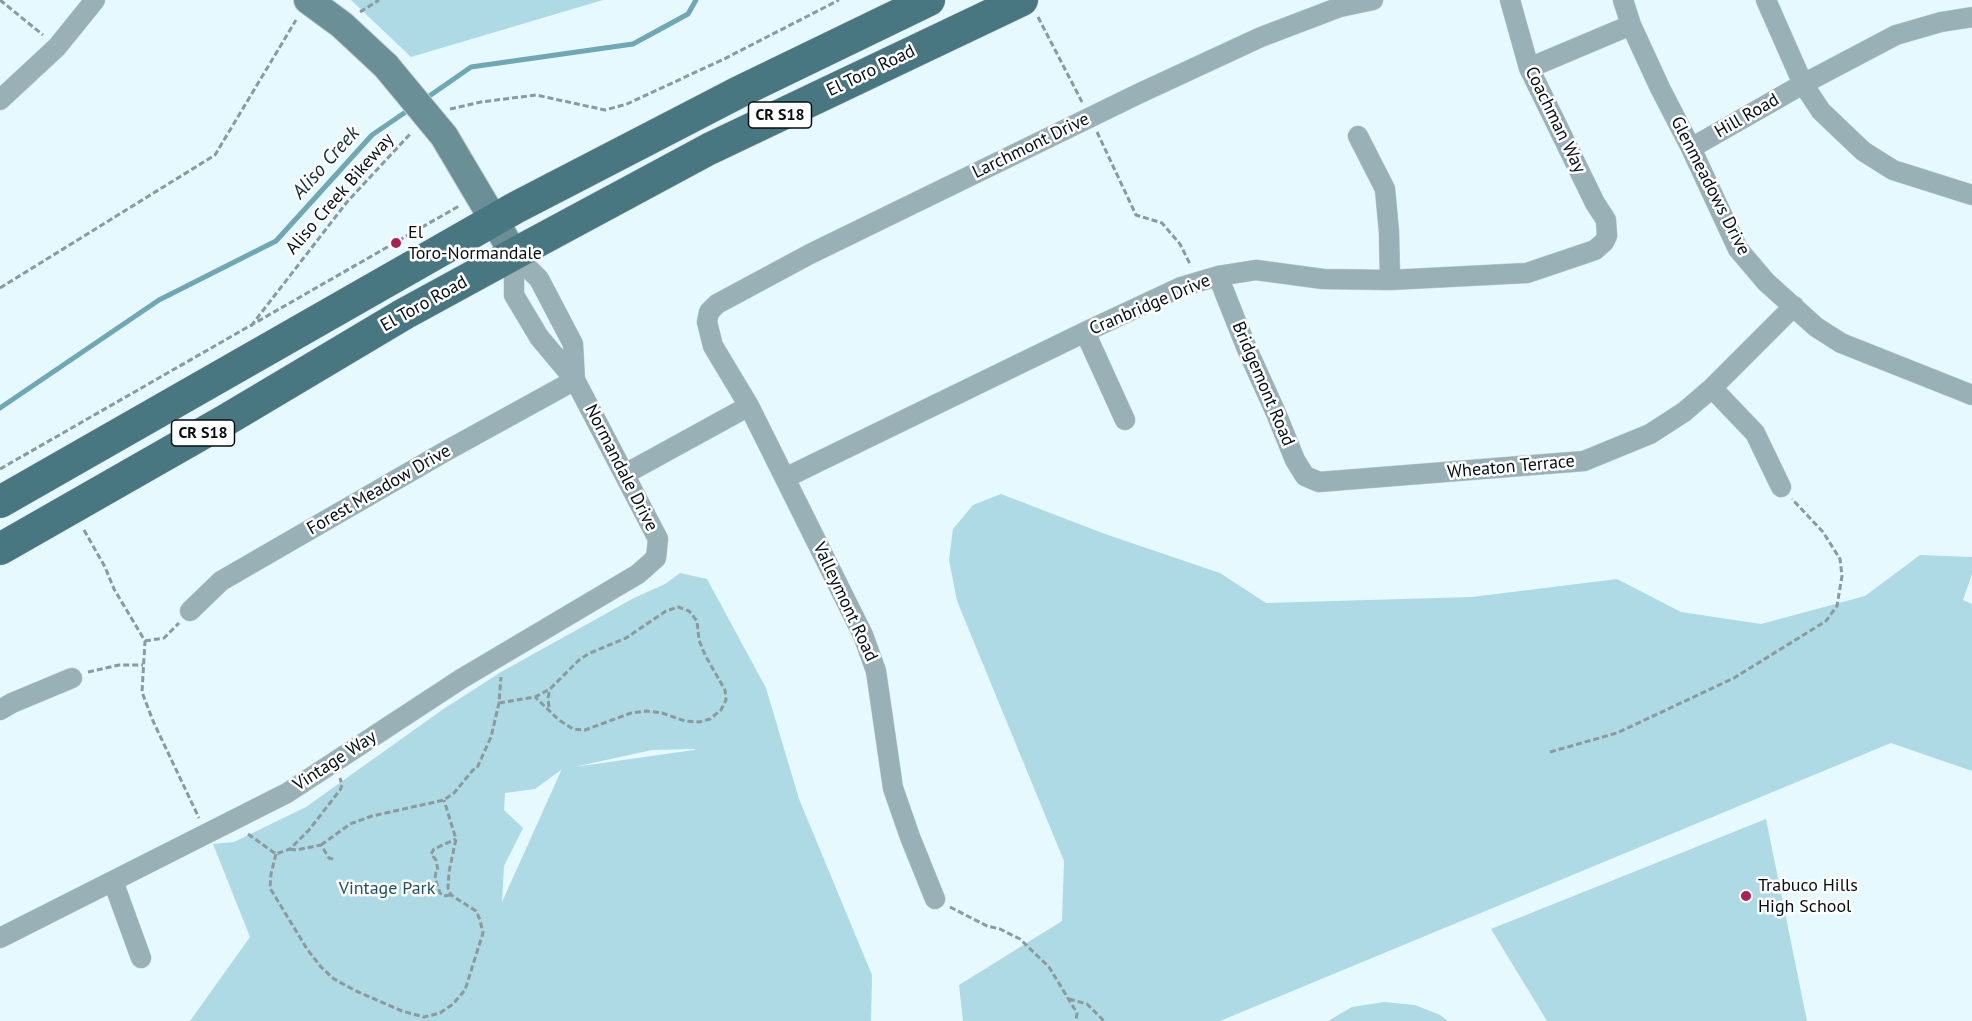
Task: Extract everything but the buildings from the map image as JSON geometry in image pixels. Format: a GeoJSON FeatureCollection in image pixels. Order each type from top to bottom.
{"type":"FeatureCollection","features":[{"type":"Feature","properties":{"kind":"main road","name":"El Toro Road"},"geometry":{"type":"LineString","coordinates":[[0,502],[494,220],[739,92],[929,0]]}},
{"type":"Feature","properties":{"kind":"main road","name":"El Toro Road"},"geometry":{"type":"LineString","coordinates":[[0,549],[226,420],[404,314],[709,149],[1028,5]]}},
{"type":"Feature","properties":{"kind":"street"},"geometry":{"type":"LineString","coordinates":[[0,100],[57,47],[95,0]]}},
{"type":"Feature","properties":{"kind":"street","name":"Larchmont Drive"},"geometry":{"type":"LineString","coordinates":[[707,322],[710,312],[717,304],[810,254],[1090,117],[1262,37],[1340,7],[1372,0]]}},
{"type":"Feature","properties":{"kind":"street","name":"Coachman Way"},"geometry":{"type":"LineString","coordinates":[[1510,0],[1529,68],[1590,193],[1606,220],[1607,236]]}},
{"type":"Feature","properties":{"kind":"street","name":"Glenmeadows Drive"},"geometry":{"type":"LineString","coordinates":[[1623,0],[1631,25],[1660,88],[1738,249],[1766,282],[1816,327],[1841,343],[1972,395]]}},
{"type":"Feature","properties":{"kind":"street"},"geometry":{"type":"LineString","coordinates":[[1766,0],[1803,84],[1821,111],[1863,151],[1893,170],[1972,195]]}},
{"type":"Feature","properties":{"kind":"street","name":"Normandale Drive"},"geometry":{"type":"LineString","coordinates":[[302,10],[342,25],[386,66],[436,125],[514,254],[539,279],[573,344],[575,380]]}},
{"type":"Feature","properties":{"kind":"street","name":"Hill Road"},"geometry":{"type":"LineString","coordinates":[[1691,148],[1803,84],[1896,35],[1941,22],[1972,17]]}},
{"type":"Feature","properties":{"kind":"street"},"geometry":{"type":"LineString","coordinates":[[1529,68],[1631,25]]}},
{"type":"Feature","properties":{"kind":"street"},"geometry":{"type":"LineString","coordinates":[[1358,136],[1385,189],[1390,280]]}},
{"type":"Feature","properties":{"kind":"street","name":"Cranbridge Drive"},"geometry":{"type":"LineString","coordinates":[[786,478],[1085,332],[1182,287],[1218,276],[1256,270],[1323,279],[1390,280],[1527,273],[1595,250],[1607,236]]}},
{"type":"Feature","properties":{"kind":"street","name":"Normandale Drive"},"geometry":{"type":"LineString","coordinates":[[514,254],[514,296],[539,337],[575,380],[658,539],[656,558]]}},
{"type":"Feature","properties":{"kind":"street","name":"Bridgemont Road"},"geometry":{"type":"LineString","coordinates":[[1218,276],[1295,460],[1305,477],[1319,482]]}},
{"type":"Feature","properties":{"kind":"street","name":"Wheaton Terrace"},"geometry":{"type":"LineString","coordinates":[[1319,482],[1584,461],[1650,434],[1684,412],[1712,388],[1794,306]]}},
{"type":"Feature","properties":{"kind":"street","name":"Valleymont Road"},"geometry":{"type":"LineString","coordinates":[[707,322],[713,346],[749,406],[863,635],[876,671],[893,788],[935,899]]}},
{"type":"Feature","properties":{"kind":"street"},"geometry":{"type":"LineString","coordinates":[[1085,332],[1125,420]]}},
{"type":"Feature","properties":{"kind":"street","name":"Forest Meadow Drive"},"geometry":{"type":"LineString","coordinates":[[190,611],[221,581],[575,380]]}},
{"type":"Feature","properties":{"kind":"street"},"geometry":{"type":"LineString","coordinates":[[1712,388],[1755,433],[1781,487]]}},
{"type":"Feature","properties":{"kind":"street"},"geometry":{"type":"LineString","coordinates":[[625,474],[749,406]]}},
{"type":"Feature","properties":{"kind":"street","name":"Vintage Way"},"geometry":{"type":"LineString","coordinates":[[0,938],[287,793],[495,659],[638,574],[656,558]]}},
{"type":"Feature","properties":{"kind":"street"},"geometry":{"type":"LineString","coordinates":[[0,710],[72,678]]}},
{"type":"Feature","properties":{"kind":"street"},"geometry":{"type":"LineString","coordinates":[[113,881],[141,958]]}},
{"type":"Feature","properties":{"kind":"path"},"geometry":{"type":"LineString","coordinates":[[0,0],[57,47]]}},
{"type":"Feature","properties":{"kind":"path","name":"Aliso Creek Bikeway"},"geometry":{"type":"LineString","coordinates":[[0,469],[250,327],[346,202],[411,133],[436,125],[453,108],[537,95],[604,110],[627,104],[724,59],[839,0]]}},
{"type":"Feature","properties":{"kind":"path"},"geometry":{"type":"LineString","coordinates":[[1028,5],[1090,117],[1136,215],[1162,224],[1180,244],[1190,263],[1196,283]]}},
{"type":"Feature","properties":{"kind":"path"},"geometry":{"type":"LineString","coordinates":[[0,288],[215,155],[302,10]]}},
{"type":"Feature","properties":{"kind":"path"},"geometry":{"type":"LineString","coordinates":[[250,327],[455,209]]}},
{"type":"Feature","properties":{"kind":"path"},"geometry":{"type":"LineString","coordinates":[[1550,752],[1617,733],[1734,678],[1826,621],[1837,606],[1842,576],[1840,559],[1823,532],[1781,487]]}},
{"type":"Feature","properties":{"kind":"path"},"geometry":{"type":"LineString","coordinates":[[71,507],[105,567],[114,589],[145,641],[142,692],[153,721],[207,833]]}},
{"type":"Feature","properties":{"kind":"path"},"geometry":{"type":"LineString","coordinates":[[499,703],[535,697],[550,689],[588,654],[626,638],[666,611],[678,607],[689,611],[697,621],[699,640],[725,690],[726,700],[721,710],[710,719],[699,722],[662,713],[630,712],[585,730],[573,729],[559,720],[535,697]]}},
{"type":"Feature","properties":{"kind":"path"},"geometry":{"type":"LineString","coordinates":[[145,641],[164,638],[190,611]]}},
{"type":"Feature","properties":{"kind":"path"},"geometry":{"type":"LineString","coordinates":[[290,849],[321,845],[350,824],[372,816],[444,800],[454,793],[477,768],[491,737],[499,703],[501,676],[495,659]]}},
{"type":"Feature","properties":{"kind":"path"},"geometry":{"type":"LineString","coordinates":[[72,678],[101,668],[143,664]]}},
{"type":"Feature","properties":{"kind":"path"},"geometry":{"type":"LineString","coordinates":[[549,709],[550,689]]}},
{"type":"Feature","properties":{"kind":"path"},"geometry":{"type":"LineString","coordinates":[[276,854],[290,849],[309,830],[340,790],[342,785],[333,763]]}},
{"type":"Feature","properties":{"kind":"path"},"geometry":{"type":"LineString","coordinates":[[276,854],[270,888],[307,949],[334,980],[402,1011],[424,1017],[440,1013],[453,1004],[465,990],[483,933],[476,911],[451,895],[448,888],[456,839],[444,800]]}},
{"type":"Feature","properties":{"kind":"path"},"geometry":{"type":"LineString","coordinates":[[235,819],[251,838],[276,854]]}},
{"type":"Feature","properties":{"kind":"path"},"geometry":{"type":"LineString","coordinates":[[451,895],[444,896],[440,893],[435,878],[438,870],[436,860],[431,854],[434,849],[456,839]]}},
{"type":"Feature","properties":{"kind":"path"},"geometry":{"type":"LineString","coordinates":[[321,845],[328,858],[336,860]]}},
{"type":"Feature","properties":{"kind":"path"},"geometry":{"type":"LineString","coordinates":[[935,899],[987,926],[1000,929],[1020,939],[1049,967],[1077,1013],[1076,1021]]}},
{"type":"Feature","properties":{"kind":"path"},"geometry":{"type":"LineString","coordinates":[[1067,998],[1087,1004],[1104,1021]]}},
{"type":"Feature","properties":{"kind":"green space"},"geometry":{"type":"Polygon","coordinates":[[[351,0],[603,0],[411,57],[351,0]]]}},
{"type":"Feature","properties":{"kind":"green space"},"geometry":{"type":"Polygon","coordinates":[[[1001,494],[1105,534],[1220,573],[1266,603],[1472,597],[1617,579],[1681,612],[1761,624],[1865,596],[1920,555],[1972,557],[1972,574],[1963,600],[1972,604],[1972,771],[1891,743],[1220,1021],[963,1021],[959,985],[1062,921],[1064,861],[957,601],[949,560],[953,529],[973,505],[1001,494]]]}},
{"type":"Feature","properties":{"kind":"green space","name":"Vintage Park"},"geometry":{"type":"Polygon","coordinates":[[[680,573],[707,579],[766,688],[799,799],[872,975],[871,1021],[190,1021],[250,937],[213,844],[234,842],[306,807],[442,710],[501,672],[634,598],[665,584],[680,573]],[[652,750],[574,767],[694,750],[652,750]],[[561,771],[535,789],[505,793],[504,810],[523,828],[504,866],[502,902],[561,771]]]}},
{"type":"Feature","properties":{"kind":"green space"},"geometry":{"type":"Polygon","coordinates":[[[1766,819],[1807,1021],[1547,1021],[1491,929],[1766,819]]]}},
{"type":"Feature","properties":{"kind":"green space"},"geometry":{"type":"Polygon","coordinates":[[[1384,1002],[1415,1005],[1440,1015],[1448,1021],[1328,1021],[1352,1007],[1384,1002]]]}},
{"type":"Feature","properties":{"kind":"waterway","name":"Aliso Creek"},"geometry":{"type":"LineString","coordinates":[[425,99],[471,67],[633,44],[688,14],[696,0]]}},
{"type":"Feature","properties":{"kind":"waterway","name":"Aliso Creek"},"geometry":{"type":"LineString","coordinates":[[0,408],[159,300],[276,241],[372,135],[410,109]]}},
{"type":"Feature","properties":{"kind":"place","name":"El Toro-Normandale"},"geometry":{"type":"Point","coordinates":[396,243]}},
{"type":"Feature","properties":{"kind":"place","name":"Trabuco Hills High School"},"geometry":{"type":"Point","coordinates":[1746,896]}}]}
